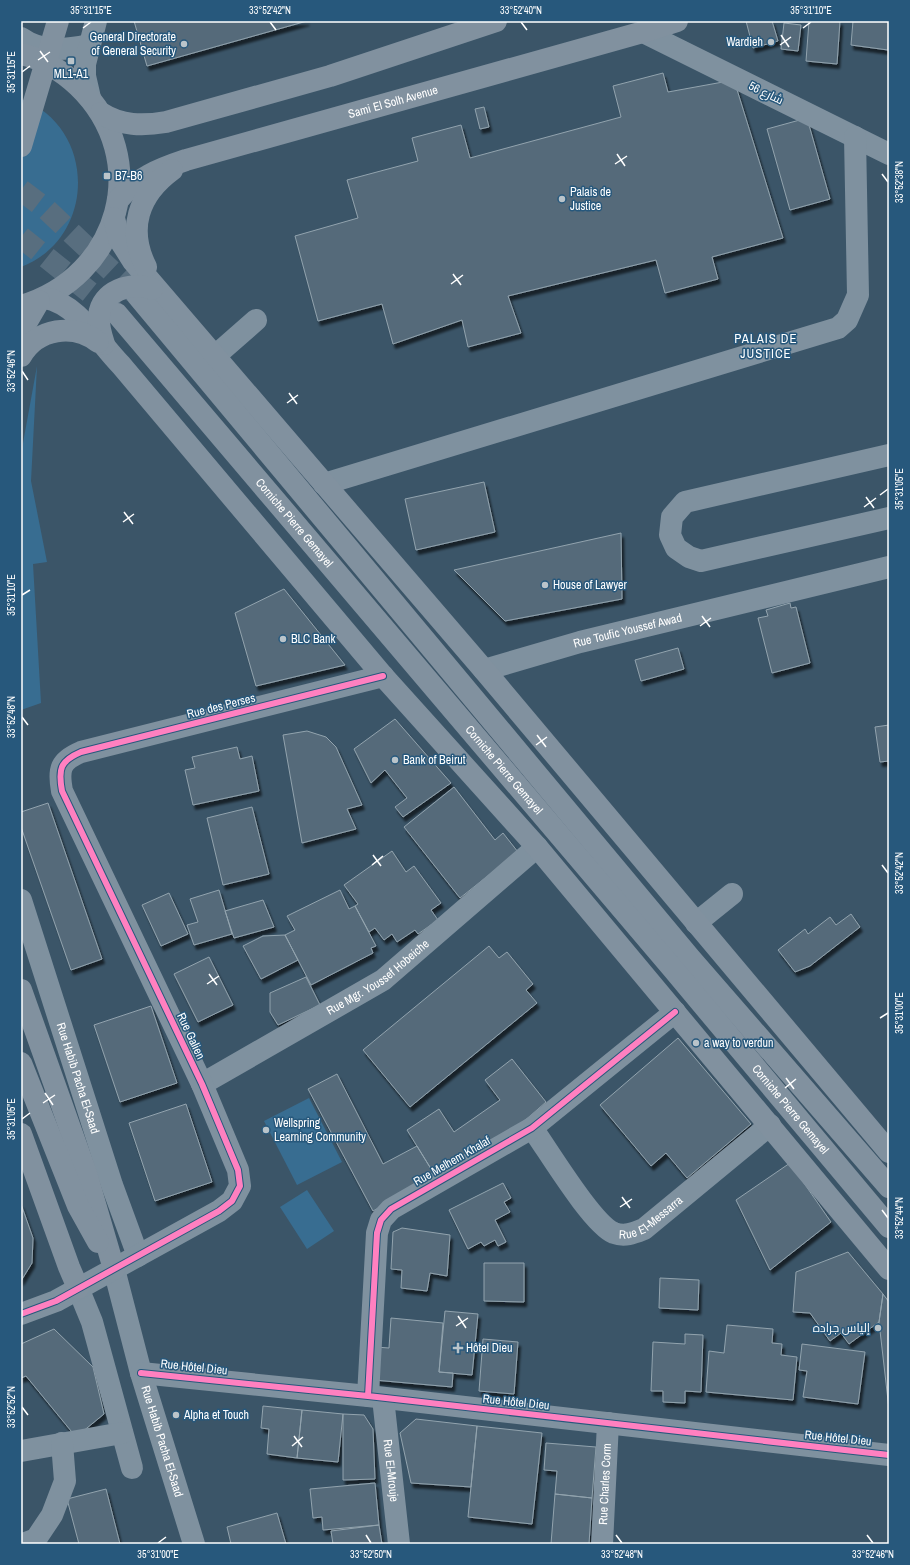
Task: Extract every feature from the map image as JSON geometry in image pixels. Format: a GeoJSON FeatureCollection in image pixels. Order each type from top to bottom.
{"type":"FeatureCollection","features":[{"type":"Feature","properties":{"kind":"highway"},"geometry":{"type":"LineString","coordinates":[[21,146],[58,21]]}},
{"type":"Feature","properties":{"kind":"highway"},"geometry":{"type":"LineString","coordinates":[[21,54],[33,56],[65,73],[112,120],[127,124],[146,125],[166,122],[330,76],[496,21]]}},
{"type":"Feature","properties":{"kind":"highway","name":"Sami El Solh Avenue"},"geometry":{"type":"LineString","coordinates":[[116,209],[127,190],[142,178],[162,168],[643,32],[677,21]]}},
{"type":"Feature","properties":{"kind":"highway"},"geometry":{"type":"LineString","coordinates":[[96,105],[113,141],[119,170],[116,229],[123,247],[163,296],[583,786],[889,1152]]}},
{"type":"Feature","properties":{"kind":"highway"},"geometry":{"type":"LineString","coordinates":[[163,296],[152,278],[140,251],[137,227],[142,205],[150,191],[161,178],[186,160]]}},
{"type":"Feature","properties":{"kind":"highway"},"geometry":{"type":"LineString","coordinates":[[21,340],[25,325],[35,302],[75,278],[88,265],[108,235],[116,209]]}},
{"type":"Feature","properties":{"kind":"highway"},"geometry":{"type":"LineString","coordinates":[[105,349],[99,328],[99,315],[103,304],[107,299],[117,291],[133,285],[142,285],[163,296]]}},
{"type":"Feature","properties":{"kind":"highway","name":"Corniche Pierre Gemayel"},"geometry":{"type":"LineString","coordinates":[[137,295],[681,964],[889,1227]]}},
{"type":"Feature","properties":{"kind":"highway"},"geometry":{"type":"LineString","coordinates":[[35,302],[52,299],[68,307],[87,325],[105,349],[161,412],[383,676],[537,847],[889,1269]]}},
{"type":"Feature","properties":{"kind":"highway","name":"Corniche Pierre Gemayel"},"geometry":{"type":"LineString","coordinates":[[117,314],[681,964],[889,1187]]}},
{"type":"Feature","properties":{"kind":"highway"},"geometry":{"type":"LineString","coordinates":[[21,356],[31,344],[39,338],[58,331],[79,332],[89,336],[105,349]]}},
{"type":"Feature","properties":{"kind":"highway"},"geometry":{"type":"LineString","coordinates":[[583,786],[770,1125]]}},
{"type":"Feature","properties":{"kind":"highway"},"geometry":{"type":"LineString","coordinates":[[537,847],[681,964],[855,1113]]}},
{"type":"Feature","properties":{"kind":"highway"},"geometry":{"type":"LineString","coordinates":[[21,990],[86,1173],[114,1269]]}},
{"type":"Feature","properties":{"kind":"highway"},"geometry":{"type":"LineString","coordinates":[[21,1063],[78,1206],[114,1269]]}},
{"type":"Feature","properties":{"kind":"highway"},"geometry":{"type":"LineString","coordinates":[[21,1134],[78,1288]]}},
{"type":"Feature","properties":{"kind":"street"},"geometry":{"type":"LineString","coordinates":[[96,21],[86,55],[85,76],[96,105]]}},
{"type":"Feature","properties":{"kind":"street","name":"شارع 56"},"geometry":{"type":"LineString","coordinates":[[643,32],[889,154]]}},
{"type":"Feature","properties":{"kind":"street"},"geometry":{"type":"LineString","coordinates":[[21,38],[47,49],[68,50],[89,45]]}},
{"type":"Feature","properties":{"kind":"street"},"geometry":{"type":"LineString","coordinates":[[324,484],[838,328],[847,320],[858,295],[855,137]]}},
{"type":"Feature","properties":{"kind":"street"},"geometry":{"type":"LineString","coordinates":[[215,356],[256,320]]}},
{"type":"Feature","properties":{"kind":"street"},"geometry":{"type":"LineString","coordinates":[[889,455],[685,502],[672,517],[670,535],[676,548],[689,558],[701,561],[889,518]]}},
{"type":"Feature","properties":{"kind":"street","name":"Rue Toufic Youssef Awad"},"geometry":{"type":"LineString","coordinates":[[484,670],[580,642],[889,567]]}},
{"type":"Feature","properties":{"kind":"street","name":"Rue des Perses"},"geometry":{"type":"LineString","coordinates":[[66,760],[82,752],[383,676]]}},
{"type":"Feature","properties":{"kind":"street","name":"Rue Galien"},"geometry":{"type":"LineString","coordinates":[[56,1300],[219,1211],[232,1201],[240,1186],[238,1170],[202,1084],[62,791],[60,775],[61,767],[66,760]]}},
{"type":"Feature","properties":{"kind":"street","name":"Rue Mgr. Youssef Hobeiche"},"geometry":{"type":"LineString","coordinates":[[202,1084],[383,980],[537,847]]}},
{"type":"Feature","properties":{"kind":"street"},"geometry":{"type":"LineString","coordinates":[[696,923],[732,894]]}},
{"type":"Feature","properties":{"kind":"street","name":"Rue Habib Pacha El-Saad"},"geometry":{"type":"LineString","coordinates":[[21,900],[112,1185],[138,1256]]}},
{"type":"Feature","properties":{"kind":"street","name":"Rue Melhem Khalaf"},"geometry":{"type":"LineString","coordinates":[[376,1397],[377,1233],[380,1220],[391,1209],[532,1128],[675,1012]]}},
{"type":"Feature","properties":{"kind":"street","name":"Rue El-Messarra"},"geometry":{"type":"LineString","coordinates":[[532,1128],[589,1211],[614,1233],[624,1235],[633,1234],[644,1229],[770,1125]]}},
{"type":"Feature","properties":{"kind":"street","name":"Rue Habib Pacha El-Saad"},"geometry":{"type":"LineString","coordinates":[[114,1269],[141,1373],[194,1544]]}},
{"type":"Feature","properties":{"kind":"street"},"geometry":{"type":"LineString","coordinates":[[78,1288],[92,1322],[132,1468]]}},
{"type":"Feature","properties":{"kind":"street"},"geometry":{"type":"LineString","coordinates":[[21,1314],[56,1300]]}},
{"type":"Feature","properties":{"kind":"street"},"geometry":{"type":"LineString","coordinates":[[21,1324],[56,1300]]}},
{"type":"Feature","properties":{"kind":"street","name":"Rue Hôtel Dieu"},"geometry":{"type":"LineString","coordinates":[[141,1373],[376,1397],[889,1455]]}},
{"type":"Feature","properties":{"kind":"street","name":"Rue El-Mrouje"},"geometry":{"type":"LineString","coordinates":[[376,1397],[399,1544]]}},
{"type":"Feature","properties":{"kind":"street","name":"Rue Charles Corm"},"geometry":{"type":"LineString","coordinates":[[602,1544],[608,1423]]}},
{"type":"Feature","properties":{"kind":"street"},"geometry":{"type":"LineString","coordinates":[[21,1451],[122,1433]]}},
{"type":"Feature","properties":{"kind":"street"},"geometry":{"type":"LineString","coordinates":[[23,1544],[36,1539],[52,1515],[64,1481],[62,1443]]}},
{"type":"Feature","properties":{"kind":"shaded area"},"geometry":{"type":"Polygon","coordinates":[[[21,99],[46,113],[64,133],[74,157],[78,183],[74,208],[64,232],[46,253],[21,267],[21,99]]]}},
{"type":"Feature","properties":{"kind":"shaded area"},"geometry":{"type":"Polygon","coordinates":[[[37,366],[31,481],[47,562],[33,564],[41,703],[21,710],[21,454],[37,366]]]}},
{"type":"Feature","properties":{"kind":"shaded area"},"geometry":{"type":"Polygon","coordinates":[[[309,1098],[342,1162],[297,1185],[264,1121],[309,1098]]]}},
{"type":"Feature","properties":{"kind":"shaded area"},"geometry":{"type":"Polygon","coordinates":[[[307,1190],[334,1231],[307,1249],[280,1207],[307,1190]]]}},
{"type":"Feature","properties":{"kind":"building","name":"General Directorate of General Security"},"geometry":{"type":"Polygon","coordinates":[[[134,21],[307,21],[147,66],[134,21]]]}},
{"type":"Feature","properties":{"kind":"building"},"geometry":{"type":"Polygon","coordinates":[[[746,21],[772,21],[778,41],[753,48],[746,21]]]}},
{"type":"Feature","properties":{"kind":"building"},"geometry":{"type":"Polygon","coordinates":[[[809,21],[840,21],[837,64],[806,61],[809,21]]]}},
{"type":"Feature","properties":{"kind":"building"},"geometry":{"type":"Polygon","coordinates":[[[853,21],[889,21],[888,50],[851,45],[853,21]]]}},
{"type":"Feature","properties":{"kind":"building"},"geometry":{"type":"Polygon","coordinates":[[[784,23],[801,25],[798,51],[781,49],[784,23]]]}},
{"type":"Feature","properties":{"kind":"building","name":"Palais de Justice"},"geometry":{"type":"Polygon","coordinates":[[[663,73],[668,92],[734,80],[783,238],[712,257],[718,279],[665,293],[656,260],[508,296],[521,333],[468,347],[462,320],[393,344],[382,304],[318,321],[295,236],[358,218],[347,180],[418,161],[412,138],[461,125],[470,158],[621,117],[613,86],[663,73]]]}},
{"type":"Feature","properties":{"kind":"building"},"geometry":{"type":"Polygon","coordinates":[[[484,107],[489,127],[480,129],[475,109],[484,107]]]}},
{"type":"Feature","properties":{"kind":"building"},"geometry":{"type":"Polygon","coordinates":[[[807,118],[830,199],[790,210],[767,129],[807,118]]]}},
{"type":"Feature","properties":{"kind":"building"},"geometry":{"type":"Polygon","coordinates":[[[484,482],[495,532],[416,550],[405,499],[484,482]]]}},
{"type":"Feature","properties":{"kind":"building","name":"House of Lawyer"},"geometry":{"type":"Polygon","coordinates":[[[621,533],[622,599],[505,621],[454,570],[621,533]]]}},
{"type":"Feature","properties":{"kind":"building","name":"BLC Bank"},"geometry":{"type":"Polygon","coordinates":[[[284,589],[345,665],[256,686],[235,613],[284,589]]]}},
{"type":"Feature","properties":{"kind":"building"},"geometry":{"type":"Polygon","coordinates":[[[790,603],[791,608],[796,607],[810,663],[772,673],[758,618],[768,616],[766,610],[790,603]]]}},
{"type":"Feature","properties":{"kind":"building"},"geometry":{"type":"Polygon","coordinates":[[[678,648],[684,669],[641,681],[635,660],[678,648]]]}},
{"type":"Feature","properties":{"kind":"building","name":"Bank of Beirut"},"geometry":{"type":"Polygon","coordinates":[[[395,719],[451,783],[403,817],[395,807],[407,798],[385,770],[371,783],[354,749],[395,719]]]}},
{"type":"Feature","properties":{"kind":"building"},"geometry":{"type":"Polygon","coordinates":[[[889,725],[889,761],[880,762],[875,727],[889,725]]]}},
{"type":"Feature","properties":{"kind":"building"},"geometry":{"type":"Polygon","coordinates":[[[307,731],[326,737],[336,747],[362,805],[347,809],[356,829],[302,843],[283,735],[307,731]]]}},
{"type":"Feature","properties":{"kind":"building"},"geometry":{"type":"Polygon","coordinates":[[[237,747],[240,759],[252,756],[259,791],[193,805],[185,770],[195,768],[192,757],[237,747]]]}},
{"type":"Feature","properties":{"kind":"building"},"geometry":{"type":"Polygon","coordinates":[[[454,787],[495,840],[503,833],[518,852],[460,898],[404,827],[454,787]]]}},
{"type":"Feature","properties":{"kind":"building"},"geometry":{"type":"Polygon","coordinates":[[[48,803],[102,959],[71,970],[21,827],[21,812],[48,803]]]}},
{"type":"Feature","properties":{"kind":"building"},"geometry":{"type":"Polygon","coordinates":[[[252,807],[269,874],[223,885],[207,818],[252,807]]]}},
{"type":"Feature","properties":{"kind":"building"},"geometry":{"type":"Polygon","coordinates":[[[392,851],[406,872],[414,866],[441,903],[431,910],[438,920],[418,934],[415,930],[397,942],[392,934],[384,940],[375,928],[369,932],[355,906],[358,904],[344,885],[392,851]]]}},
{"type":"Feature","properties":{"kind":"building"},"geometry":{"type":"Polygon","coordinates":[[[219,890],[232,934],[194,945],[187,925],[198,922],[190,899],[219,890]]]}},
{"type":"Feature","properties":{"kind":"building"},"geometry":{"type":"Polygon","coordinates":[[[340,890],[349,909],[355,906],[376,946],[371,948],[373,953],[311,985],[285,935],[295,930],[287,916],[340,890]]]}},
{"type":"Feature","properties":{"kind":"building"},"geometry":{"type":"Polygon","coordinates":[[[169,893],[188,934],[161,946],[142,905],[169,893]]]}},
{"type":"Feature","properties":{"kind":"building"},"geometry":{"type":"Polygon","coordinates":[[[263,900],[274,927],[234,938],[225,911],[263,900]]]}},
{"type":"Feature","properties":{"kind":"building"},"geometry":{"type":"Polygon","coordinates":[[[851,914],[860,927],[810,966],[795,972],[778,950],[805,929],[808,934],[830,917],[836,925],[851,914]]]}},
{"type":"Feature","properties":{"kind":"building"},"geometry":{"type":"Polygon","coordinates":[[[285,935],[298,960],[261,979],[243,946],[263,936],[285,935]]]}},
{"type":"Feature","properties":{"kind":"building"},"geometry":{"type":"Polygon","coordinates":[[[489,946],[499,958],[507,952],[533,984],[526,990],[537,1003],[410,1107],[363,1050],[489,946]]]}},
{"type":"Feature","properties":{"kind":"building"},"geometry":{"type":"Polygon","coordinates":[[[209,957],[233,1005],[198,1022],[174,974],[209,957]]]}},
{"type":"Feature","properties":{"kind":"building"},"geometry":{"type":"Polygon","coordinates":[[[306,977],[320,1005],[278,1025],[270,1012],[270,993],[306,977]]]}},
{"type":"Feature","properties":{"kind":"building"},"geometry":{"type":"Polygon","coordinates":[[[151,1006],[177,1083],[120,1102],[94,1025],[151,1006]]]}},
{"type":"Feature","properties":{"kind":"building"},"geometry":{"type":"Polygon","coordinates":[[[678,1038],[751,1124],[687,1178],[666,1153],[651,1166],[600,1105],[678,1038]]]}},
{"type":"Feature","properties":{"kind":"building"},"geometry":{"type":"Polygon","coordinates":[[[512,1059],[546,1102],[495,1147],[436,1177],[407,1130],[439,1109],[454,1132],[500,1100],[485,1080],[512,1059]]]}},
{"type":"Feature","properties":{"kind":"building"},"geometry":{"type":"Polygon","coordinates":[[[337,1074],[383,1164],[417,1146],[436,1177],[373,1211],[308,1089],[337,1074]]]}},
{"type":"Feature","properties":{"kind":"building"},"geometry":{"type":"Polygon","coordinates":[[[186,1104],[212,1182],[155,1201],[129,1123],[186,1104]]]}},
{"type":"Feature","properties":{"kind":"building"},"geometry":{"type":"Polygon","coordinates":[[[790,1163],[831,1222],[770,1270],[736,1200],[790,1163]]]}},
{"type":"Feature","properties":{"kind":"building"},"geometry":{"type":"Polygon","coordinates":[[[503,1183],[511,1198],[504,1202],[510,1212],[495,1220],[506,1242],[498,1246],[495,1240],[484,1246],[481,1242],[468,1249],[449,1210],[503,1183]]]}},
{"type":"Feature","properties":{"kind":"building"},"geometry":{"type":"Polygon","coordinates":[[[21,1204],[33,1238],[32,1263],[21,1281],[21,1204]]]}},
{"type":"Feature","properties":{"kind":"building"},"geometry":{"type":"Polygon","coordinates":[[[402,1228],[450,1235],[447,1276],[430,1273],[427,1291],[401,1288],[402,1270],[391,1269],[393,1232],[402,1228]]]}},
{"type":"Feature","properties":{"kind":"building"},"geometry":{"type":"Polygon","coordinates":[[[848,1252],[883,1294],[879,1322],[849,1344],[841,1333],[830,1341],[810,1313],[793,1312],[796,1272],[848,1252]]]}},
{"type":"Feature","properties":{"kind":"building"},"geometry":{"type":"Polygon","coordinates":[[[484,1263],[524,1263],[524,1302],[484,1301],[484,1263]]]}},
{"type":"Feature","properties":{"kind":"building"},"geometry":{"type":"Polygon","coordinates":[[[660,1278],[699,1280],[698,1310],[659,1308],[660,1278]]]}},
{"type":"Feature","properties":{"kind":"building"},"geometry":{"type":"Polygon","coordinates":[[[883,1294],[889,1302],[889,1409],[879,1322],[883,1294]]]}},
{"type":"Feature","properties":{"kind":"building","name":"Hôtel Dieu"},"geometry":{"type":"Polygon","coordinates":[[[445,1311],[478,1314],[472,1375],[439,1372],[445,1311]]]}},
{"type":"Feature","properties":{"kind":"building"},"geometry":{"type":"Polygon","coordinates":[[[391,1318],[443,1323],[439,1372],[453,1373],[452,1387],[374,1380],[376,1347],[389,1348],[391,1318]]]}},
{"type":"Feature","properties":{"kind":"building"},"geometry":{"type":"Polygon","coordinates":[[[727,1325],[773,1329],[772,1343],[782,1344],[781,1355],[797,1357],[793,1400],[706,1392],[709,1351],[724,1353],[727,1325]]]}},
{"type":"Feature","properties":{"kind":"building"},"geometry":{"type":"Polygon","coordinates":[[[54,1329],[93,1367],[104,1414],[76,1437],[26,1376],[21,1378],[21,1344],[54,1329]]]}},
{"type":"Feature","properties":{"kind":"building"},"geometry":{"type":"Polygon","coordinates":[[[685,1334],[703,1335],[701,1392],[685,1391],[685,1403],[663,1402],[663,1391],[651,1391],[653,1342],[685,1344],[685,1334]]]}},
{"type":"Feature","properties":{"kind":"building"},"geometry":{"type":"Polygon","coordinates":[[[483,1339],[518,1342],[514,1394],[479,1391],[483,1339]]]}},
{"type":"Feature","properties":{"kind":"building"},"geometry":{"type":"Polygon","coordinates":[[[802,1344],[865,1352],[858,1404],[803,1397],[807,1371],[799,1370],[802,1344]]]}},
{"type":"Feature","properties":{"kind":"building"},"geometry":{"type":"Polygon","coordinates":[[[263,1406],[302,1410],[297,1458],[267,1454],[269,1429],[261,1428],[263,1406]]]}},
{"type":"Feature","properties":{"kind":"building"},"geometry":{"type":"Polygon","coordinates":[[[302,1410],[343,1414],[338,1462],[297,1458],[302,1410]]]}},
{"type":"Feature","properties":{"kind":"building"},"geometry":{"type":"Polygon","coordinates":[[[343,1414],[364,1415],[373,1429],[375,1479],[343,1480],[343,1414]]]}},
{"type":"Feature","properties":{"kind":"building"},"geometry":{"type":"Polygon","coordinates":[[[416,1419],[477,1426],[471,1487],[411,1483],[400,1433],[416,1419]]]}},
{"type":"Feature","properties":{"kind":"building"},"geometry":{"type":"Polygon","coordinates":[[[477,1426],[542,1433],[532,1524],[468,1517],[477,1426]]]}},
{"type":"Feature","properties":{"kind":"building"},"geometry":{"type":"Polygon","coordinates":[[[546,1443],[596,1447],[592,1498],[555,1494],[557,1471],[544,1470],[546,1443]]]}},
{"type":"Feature","properties":{"kind":"building"},"geometry":{"type":"Polygon","coordinates":[[[375,1483],[379,1525],[323,1530],[322,1517],[313,1518],[310,1489],[375,1483]]]}},
{"type":"Feature","properties":{"kind":"building"},"geometry":{"type":"Polygon","coordinates":[[[106,1489],[120,1544],[79,1544],[67,1499],[106,1489]]]}},
{"type":"Feature","properties":{"kind":"building"},"geometry":{"type":"Polygon","coordinates":[[[555,1494],[592,1498],[589,1544],[551,1544],[555,1494]]]}},
{"type":"Feature","properties":{"kind":"building"},"geometry":{"type":"Polygon","coordinates":[[[277,1513],[286,1544],[231,1544],[227,1527],[277,1513]]]}},
{"type":"Feature","properties":{"kind":"building"},"geometry":{"type":"Polygon","coordinates":[[[379,1525],[382,1544],[333,1544],[331,1531],[379,1525]]]}},
{"type":"Feature","properties":{"kind":"tunnel"},"geometry":{"type":"LineString","coordinates":[[21,190],[46,209],[137,295]]}},
{"type":"Feature","properties":{"kind":"tunnel"},"geometry":{"type":"LineString","coordinates":[[21,237],[117,314]]}},
{"type":"Feature","properties":{"kind":"cycle path"},"geometry":{"type":"LineString","coordinates":[[21,1314],[56,1301],[219,1211],[232,1201],[240,1186],[238,1170],[202,1084],[62,791],[60,777],[62,767],[65,762],[81,752],[383,676]]}},
{"type":"Feature","properties":{"kind":"cycle path"},"geometry":{"type":"LineString","coordinates":[[368,1396],[377,1233],[381,1220],[391,1209],[532,1128],[675,1012]]}},
{"type":"Feature","properties":{"kind":"cycle path"},"geometry":{"type":"LineString","coordinates":[[141,1373],[368,1396],[889,1455]]}},
{"type":"Feature","properties":{"kind":"place","name":"Wardieh"},"geometry":{"type":"Point","coordinates":[771,42]}},
{"type":"Feature","properties":{"kind":"place","name":"General Directorate of General Security"},"geometry":{"type":"Point","coordinates":[184,44]}},
{"type":"Feature","properties":{"kind":"place","name":"ML1-A1"},"geometry":{"type":"Point","coordinates":[71,61]}},
{"type":"Feature","properties":{"kind":"place","name":"B7-B6"},"geometry":{"type":"Point","coordinates":[107,176]}},
{"type":"Feature","properties":{"kind":"place","name":"Palais de Justice"},"geometry":{"type":"Point","coordinates":[562,199]}},
{"type":"Feature","properties":{"kind":"place","name":"House of Lawyer"},"geometry":{"type":"Point","coordinates":[545,585]}},
{"type":"Feature","properties":{"kind":"place","name":"BLC Bank"},"geometry":{"type":"Point","coordinates":[283,639]}},
{"type":"Feature","properties":{"kind":"place","name":"Bank of Beirut"},"geometry":{"type":"Point","coordinates":[395,760]}},
{"type":"Feature","properties":{"kind":"place","name":"a way to verdun"},"geometry":{"type":"Point","coordinates":[696,1043]}},
{"type":"Feature","properties":{"kind":"place","name":"Wellspring Learning Community"},"geometry":{"type":"Point","coordinates":[266,1130]}},
{"type":"Feature","properties":{"kind":"place","name":"إلياس جراده"},"geometry":{"type":"Point","coordinates":[878,1328]}},
{"type":"Feature","properties":{"kind":"place","name":"Hôtel Dieu"},"geometry":{"type":"Point","coordinates":[458,1348]}},
{"type":"Feature","properties":{"kind":"place","name":"Alpha et Touch"},"geometry":{"type":"Point","coordinates":[176,1415]}},
{"type":"Feature","properties":{"kind":"district","name":"PALAIS DE JUSTICE"},"geometry":{"type":"Point","coordinates":[766,346]}}]}
